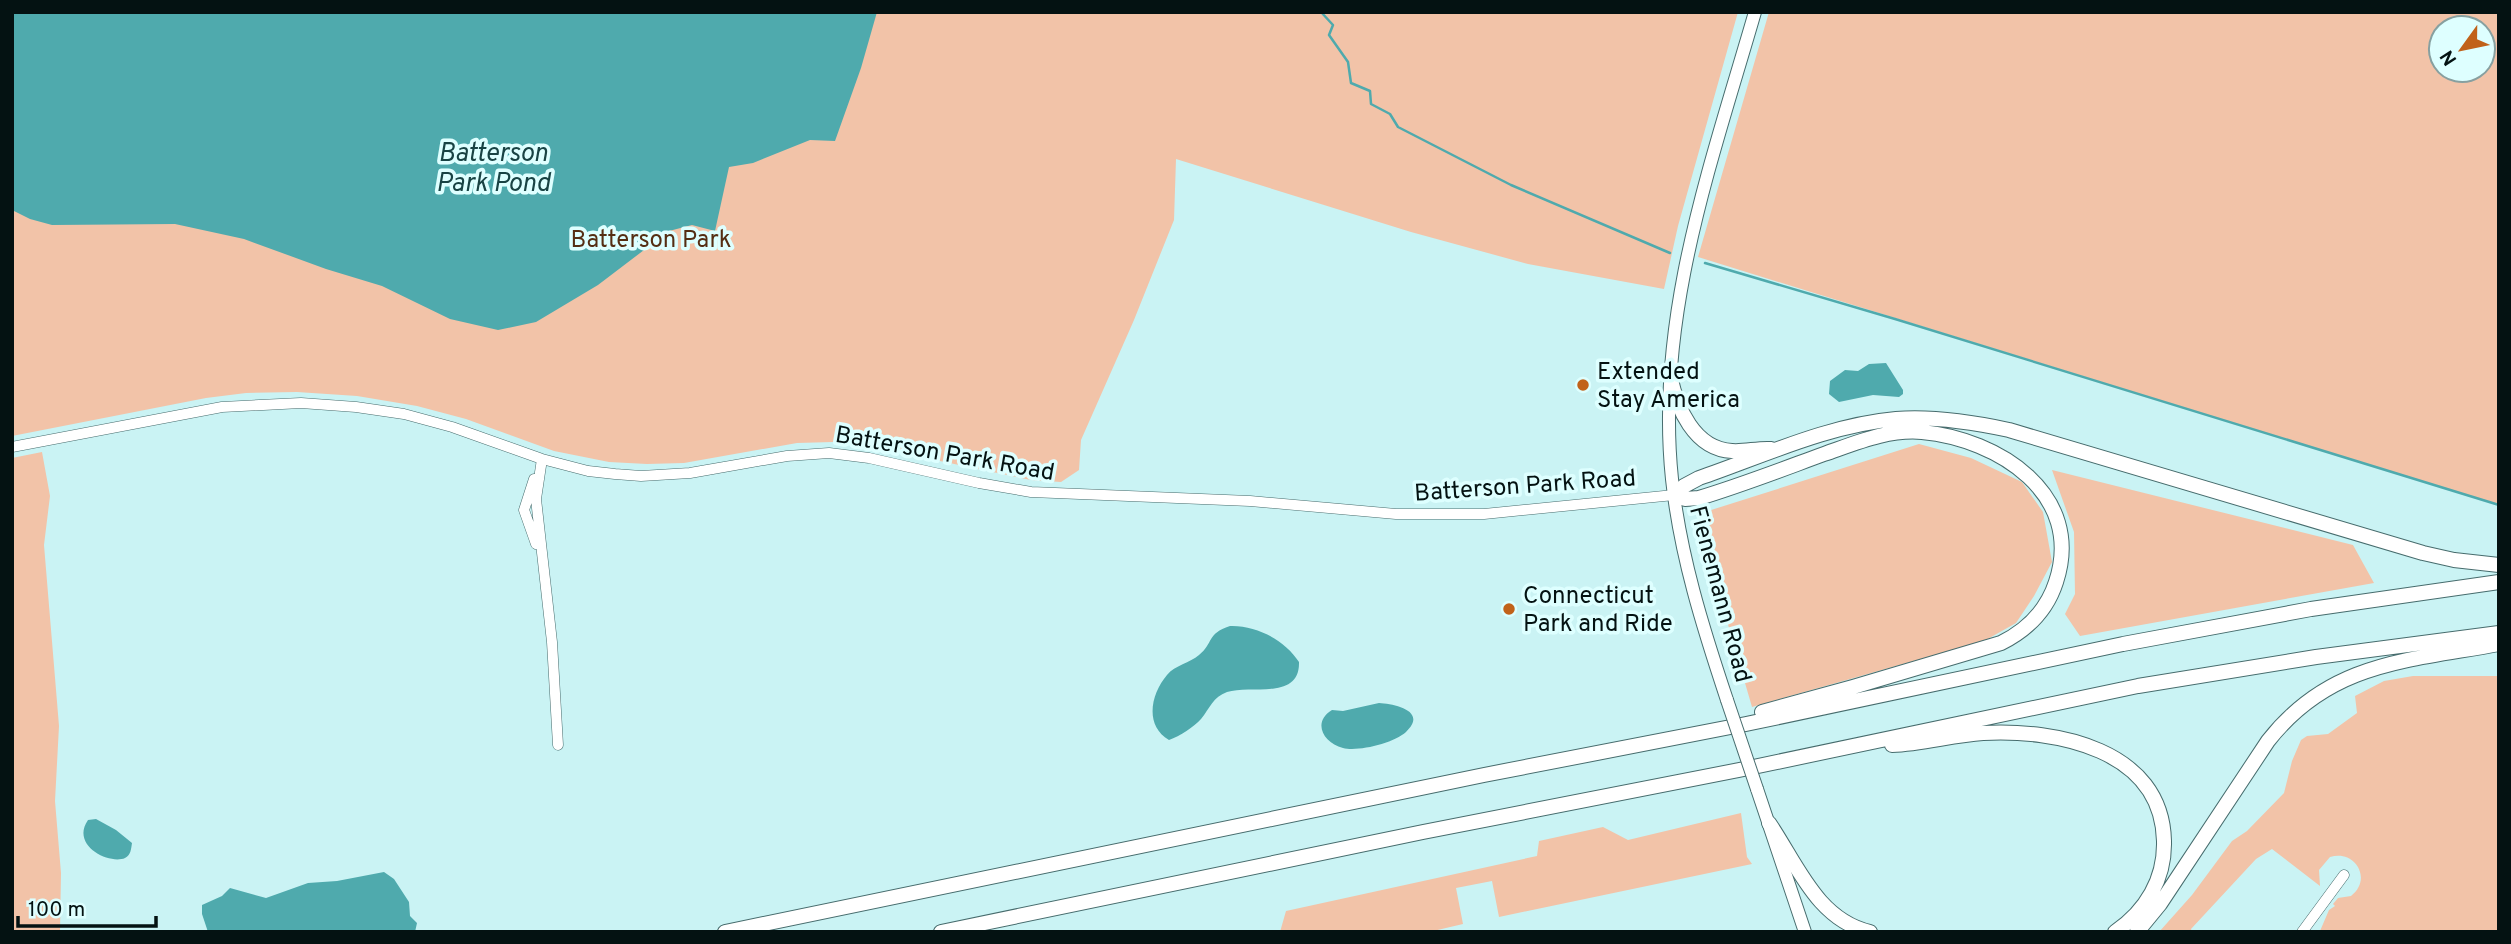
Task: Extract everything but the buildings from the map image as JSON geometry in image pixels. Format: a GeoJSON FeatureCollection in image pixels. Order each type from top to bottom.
{"type":"FeatureCollection","features":[{"type":"Feature","properties":{"kind":"highway"},"geometry":{"type":"LineString","coordinates":[[1670,376],[1684,416],[1707,443],[1731,451],[1783,449]]}},
{"type":"Feature","properties":{"kind":"highway"},"geometry":{"type":"LineString","coordinates":[[1688,736],[1730,721],[1980,650],[2006,640],[2027,627],[2046,604],[2059,570],[2061,542],[2056,517],[2037,484],[2001,456],[1982,446],[1951,437],[1923,433],[1889,434],[1699,498],[1685,499],[1674,495],[1688,483],[1847,428],[1896,419],[1987,425],[2049,441],[2416,551],[2455,560],[2499,565]]}},
{"type":"Feature","properties":{"kind":"highway"},"geometry":{"type":"LineString","coordinates":[[724,932],[1484,775],[1688,736],[2221,624],[2364,600],[2499,582]]}},
{"type":"Feature","properties":{"kind":"highway"},"geometry":{"type":"LineString","coordinates":[[941,932],[2172,680],[2316,656],[2499,633]]}},
{"type":"Feature","properties":{"kind":"highway"},"geometry":{"type":"LineString","coordinates":[[2137,932],[2160,904],[2268,741],[2310,699],[2337,682],[2371,669],[2499,644]]}},
{"type":"Feature","properties":{"kind":"highway"},"geometry":{"type":"LineString","coordinates":[[1863,743],[1898,744],[1973,734],[2028,733],[2084,745],[2129,768],[2140,779],[2154,801],[2162,824],[2164,850],[2160,871],[2148,899],[2132,919],[2115,932]]}},
{"type":"Feature","properties":{"kind":"highway"},"geometry":{"type":"LineString","coordinates":[[1769,823],[1821,902],[1845,921],[1870,932]]}},
{"type":"Feature","properties":{"kind":"main road","name":"Fienemann Road"},"geometry":{"type":"LineString","coordinates":[[1755,12],[1689,248],[1676,312],[1670,376],[1670,448],[1674,495],[1692,586],[1727,700],[1805,932]]}},
{"type":"Feature","properties":{"kind":"street","name":"Batterson Park Road"},"geometry":{"type":"LineString","coordinates":[[12,447],[222,407],[300,403],[356,407],[428,420],[542,459],[602,472],[666,475],[829,453],[869,458],[1031,492],[1250,501],[1396,514],[1484,514],[1674,495]]}},
{"type":"Feature","properties":{"kind":"street"},"geometry":{"type":"LineString","coordinates":[[542,459],[524,510],[536,543],[543,574],[552,642],[558,745]]}},
{"type":"Feature","properties":{"kind":"street"},"geometry":{"type":"LineString","coordinates":[[2302,932],[2344,875]]}},
{"type":"Feature","properties":{"kind":"green space","name":"Batterson Park"},"geometry":{"type":"Polygon","coordinates":[[[12,12],[1738,12],[1678,226],[1664,289],[1528,264],[1411,232],[1176,159],[1174,220],[1081,440],[1079,470],[1061,482],[1031,480],[863,445],[833,442],[797,443],[684,463],[609,462],[554,451],[466,419],[417,406],[357,396],[297,392],[246,393],[206,398],[12,436],[12,12]]]}},
{"type":"Feature","properties":{"kind":"green space"},"geometry":{"type":"Polygon","coordinates":[[[1769,12],[2499,12],[2499,505],[1698,257],[1769,12]]]}},
{"type":"Feature","properties":{"kind":"green space"},"geometry":{"type":"Polygon","coordinates":[[[1919,444],[1971,458],[2022,482],[2043,512],[2052,562],[2034,596],[2016,623],[1984,641],[1752,707],[1704,542],[1708,511],[1919,444]]]}},
{"type":"Feature","properties":{"kind":"green space"},"geometry":{"type":"Polygon","coordinates":[[[42,452],[50,496],[44,545],[59,726],[55,801],[61,873],[60,932],[12,932],[12,458],[42,452]]]}},
{"type":"Feature","properties":{"kind":"green space"},"geometry":{"type":"Polygon","coordinates":[[[2052,470],[2353,545],[2374,583],[2080,636],[2065,614],[2075,594],[2074,532],[2052,470]]]}},
{"type":"Feature","properties":{"kind":"green space"},"geometry":{"type":"Polygon","coordinates":[[[2413,676],[2499,676],[2499,932],[2322,932],[2320,931],[2329,910],[2335,906],[2333,904],[2338,898],[2351,896],[2361,882],[2358,867],[2347,857],[2330,857],[2319,870],[2320,886],[2272,849],[2256,859],[2191,929],[2192,932],[2159,932],[2192,895],[2232,841],[2247,831],[2284,793],[2292,761],[2301,740],[2307,736],[2328,734],[2357,713],[2355,696],[2384,681],[2413,676]]]}},
{"type":"Feature","properties":{"kind":"green space"},"geometry":{"type":"Polygon","coordinates":[[[1741,813],[1747,857],[1752,864],[1499,917],[1492,881],[1456,888],[1463,924],[1429,932],[1280,932],[1286,911],[1537,856],[1539,841],[1603,827],[1628,840],[1741,813]]]}},
{"type":"Feature","properties":{"kind":"water","name":"Batterson Park Pond"},"geometry":{"type":"Polygon","coordinates":[[[12,12],[877,12],[861,68],[835,141],[810,140],[753,163],[729,167],[715,231],[692,225],[669,231],[598,285],[536,322],[498,330],[450,319],[382,286],[244,239],[175,224],[52,225],[30,219],[12,210],[12,12]]]}},
{"type":"Feature","properties":{"kind":"water"},"geometry":{"type":"Polygon","coordinates":[[[1886,363],[1903,390],[1899,397],[1873,395],[1839,402],[1829,394],[1830,381],[1845,370],[1858,371],[1869,364],[1886,363]]]}},
{"type":"Feature","properties":{"kind":"water"},"geometry":{"type":"Polygon","coordinates":[[[1230,626],[1260,631],[1278,641],[1299,662],[1297,674],[1283,687],[1237,690],[1222,694],[1195,725],[1169,740],[1161,734],[1153,718],[1154,700],[1161,683],[1174,669],[1204,651],[1217,632],[1230,626]]]}},
{"type":"Feature","properties":{"kind":"water"},"geometry":{"type":"Polygon","coordinates":[[[1379,703],[1407,710],[1413,719],[1412,725],[1400,736],[1385,743],[1357,749],[1336,745],[1322,732],[1322,720],[1332,710],[1343,711],[1379,703]]]}},
{"type":"Feature","properties":{"kind":"water"},"geometry":{"type":"Polygon","coordinates":[[[96,819],[132,843],[127,857],[110,859],[88,845],[84,838],[84,829],[88,820],[96,819]]]}},
{"type":"Feature","properties":{"kind":"water"},"geometry":{"type":"Polygon","coordinates":[[[384,872],[394,879],[409,902],[410,916],[417,923],[415,932],[208,932],[202,914],[202,905],[222,896],[230,888],[266,898],[308,883],[337,881],[384,872]]]}},
{"type":"Feature","properties":{"kind":"waterway"},"geometry":{"type":"LineString","coordinates":[[1321,12],[1333,25],[1329,35],[1348,62],[1351,83],[1370,91],[1371,104],[1390,114],[1398,127],[1511,185],[1670,253]]}},
{"type":"Feature","properties":{"kind":"waterway"},"geometry":{"type":"LineString","coordinates":[[1705,263],[2499,505]]}},
{"type":"Feature","properties":{"kind":"place","name":"Extended Stay America"},"geometry":{"type":"Point","coordinates":[1583,385]}},
{"type":"Feature","properties":{"kind":"place","name":"Connecticut Park and Ride"},"geometry":{"type":"Point","coordinates":[1509,609]}}]}
